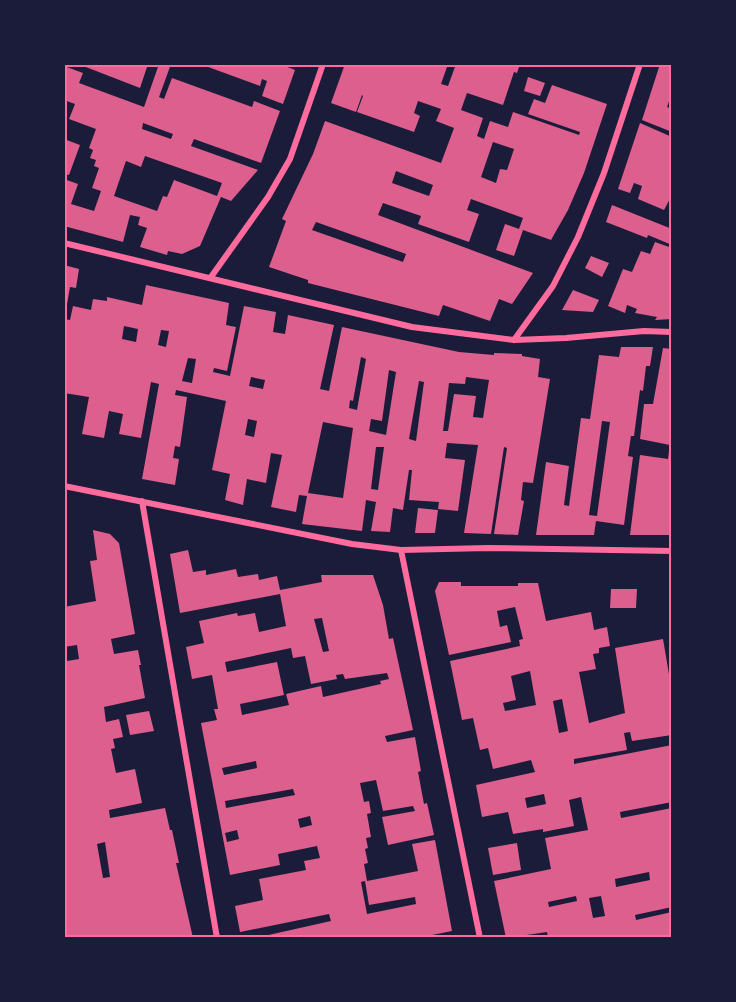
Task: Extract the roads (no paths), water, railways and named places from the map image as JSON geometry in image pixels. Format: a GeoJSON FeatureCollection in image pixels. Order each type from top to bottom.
{"type":"FeatureCollection","features":[{"type":"Feature","properties":{"kind":"street"},"geometry":{"type":"LineString","coordinates":[[211,278],[268,197],[290,159],[323,64]]}},
{"type":"Feature","properties":{"kind":"street"},"geometry":{"type":"LineString","coordinates":[[514,340],[553,286],[578,237],[604,173],[640,64]]}},
{"type":"Feature","properties":{"kind":"street"},"geometry":{"type":"LineString","coordinates":[[64,243],[412,327],[514,340],[644,331],[672,332]]}},
{"type":"Feature","properties":{"kind":"street"},"geometry":{"type":"LineString","coordinates":[[64,486],[352,544],[401,550],[488,548],[672,551]]}},
{"type":"Feature","properties":{"kind":"street"},"geometry":{"type":"LineString","coordinates":[[142,501],[217,938]]}},
{"type":"Feature","properties":{"kind":"street"},"geometry":{"type":"LineString","coordinates":[[401,550],[480,938]]}}]}
